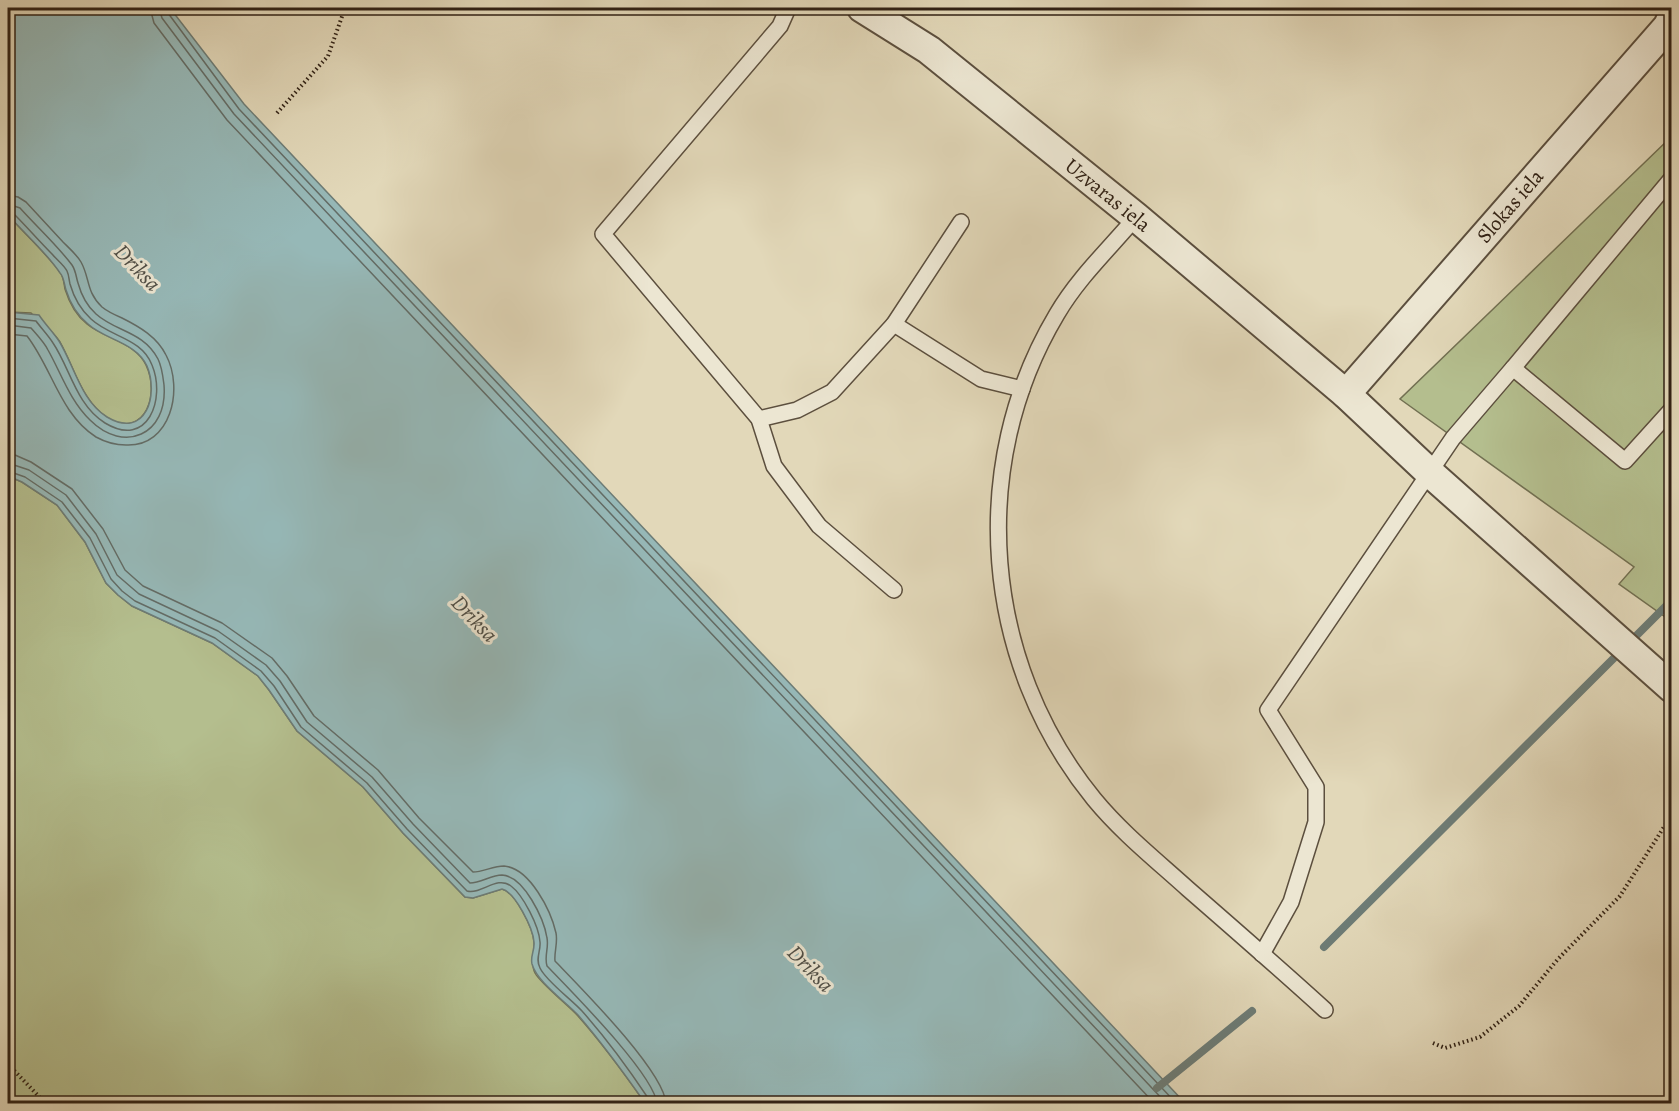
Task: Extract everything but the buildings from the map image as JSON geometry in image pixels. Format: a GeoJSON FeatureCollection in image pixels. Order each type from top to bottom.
{"type":"FeatureCollection","features":[{"type":"Feature","properties":{"kind":"street","name":"Uzvaras iela"},"geometry":{"type":"LineString","coordinates":[[862,8],[929,50],[1136,217],[1346,394],[1430,473],[1671,688]]}},
{"type":"Feature","properties":{"kind":"street","name":"Slokas iela"},"geometry":{"type":"LineString","coordinates":[[1346,394],[1668,26],[1671,17]]}},
{"type":"Feature","properties":{"kind":"lane"},"geometry":{"type":"LineString","coordinates":[[788,8],[780,26],[603,234],[759,419],[774,466],[819,526],[894,590]]}},
{"type":"Feature","properties":{"kind":"lane"},"geometry":{"type":"LineString","coordinates":[[1262,954],[1291,902],[1316,822],[1316,787],[1268,710],[1453,438],[1671,178]]}},
{"type":"Feature","properties":{"kind":"lane"},"geometry":{"type":"LineString","coordinates":[[1136,217],[1080,279],[1068,296],[1037,350],[1022,388],[1010,429],[1002,470],[998,509],[1001,587],[1008,626],[1033,701],[1072,770],[1096,801],[1137,843],[1325,1010]]}},
{"type":"Feature","properties":{"kind":"lane"},"geometry":{"type":"LineString","coordinates":[[759,419],[797,410],[832,392],[894,324],[961,222]]}},
{"type":"Feature","properties":{"kind":"lane"},"geometry":{"type":"LineString","coordinates":[[894,324],[981,379],[1022,388]]}},
{"type":"Feature","properties":{"kind":"lane"},"geometry":{"type":"LineString","coordinates":[[1513,368],[1625,461],[1671,409]]}},
{"type":"Feature","properties":{"kind":"path"},"geometry":{"type":"LineString","coordinates":[[277,113],[328,56],[345,8]]}},
{"type":"Feature","properties":{"kind":"path"},"geometry":{"type":"LineString","coordinates":[[1433,1043],[1445,1048],[1480,1037],[1519,1006],[1558,959],[1620,896],[1671,816],[1671,810]]}},
{"type":"Feature","properties":{"kind":"path"},"geometry":{"type":"LineString","coordinates":[[8,1064],[46,1104]]}},
{"type":"Feature","properties":{"kind":"green space"},"geometry":{"type":"Polygon","coordinates":[[[1671,137],[1671,621],[1619,584],[1634,567],[1400,399],[1671,137]]]}},
{"type":"Feature","properties":{"kind":"green space"},"geometry":{"type":"Polygon","coordinates":[[[8,215],[60,272],[69,299],[83,321],[127,346],[141,357],[150,378],[151,391],[149,404],[137,421],[127,424],[115,422],[101,413],[82,389],[54,334],[31,313],[8,312],[8,215]]]}},
{"type":"Feature","properties":{"kind":"green space"},"geometry":{"type":"Polygon","coordinates":[[[8,476],[22,482],[57,505],[85,542],[106,583],[118,595],[132,606],[212,643],[258,676],[297,731],[363,787],[403,833],[465,897],[473,898],[502,889],[507,892],[518,903],[533,936],[535,973],[587,1026],[645,1103],[8,1103],[8,476]]]}},
{"type":"Feature","properties":{"kind":"water","name":"Driksa"},"geometry":{"type":"Polygon","coordinates":[[[8,8],[170,8],[244,104],[1185,1103],[645,1103],[587,1026],[539,978],[532,964],[533,936],[518,903],[507,892],[502,889],[473,898],[465,897],[403,833],[363,787],[297,731],[258,676],[212,643],[132,606],[118,595],[106,583],[85,542],[57,505],[22,482],[8,476],[8,312],[39,315],[59,341],[84,392],[98,410],[107,417],[120,423],[131,423],[140,419],[150,401],[151,389],[147,366],[142,358],[128,346],[95,329],[80,317],[55,266],[8,215],[8,8]]]}},
{"type":"Feature","properties":{"kind":"waterway"},"geometry":{"type":"LineString","coordinates":[[1637,635],[1672,600]]}},
{"type":"Feature","properties":{"kind":"waterway"},"geometry":{"type":"LineString","coordinates":[[1324,947],[1614,658]]}},
{"type":"Feature","properties":{"kind":"waterway"},"geometry":{"type":"LineString","coordinates":[[1157,1088],[1252,1011]]}}]}
